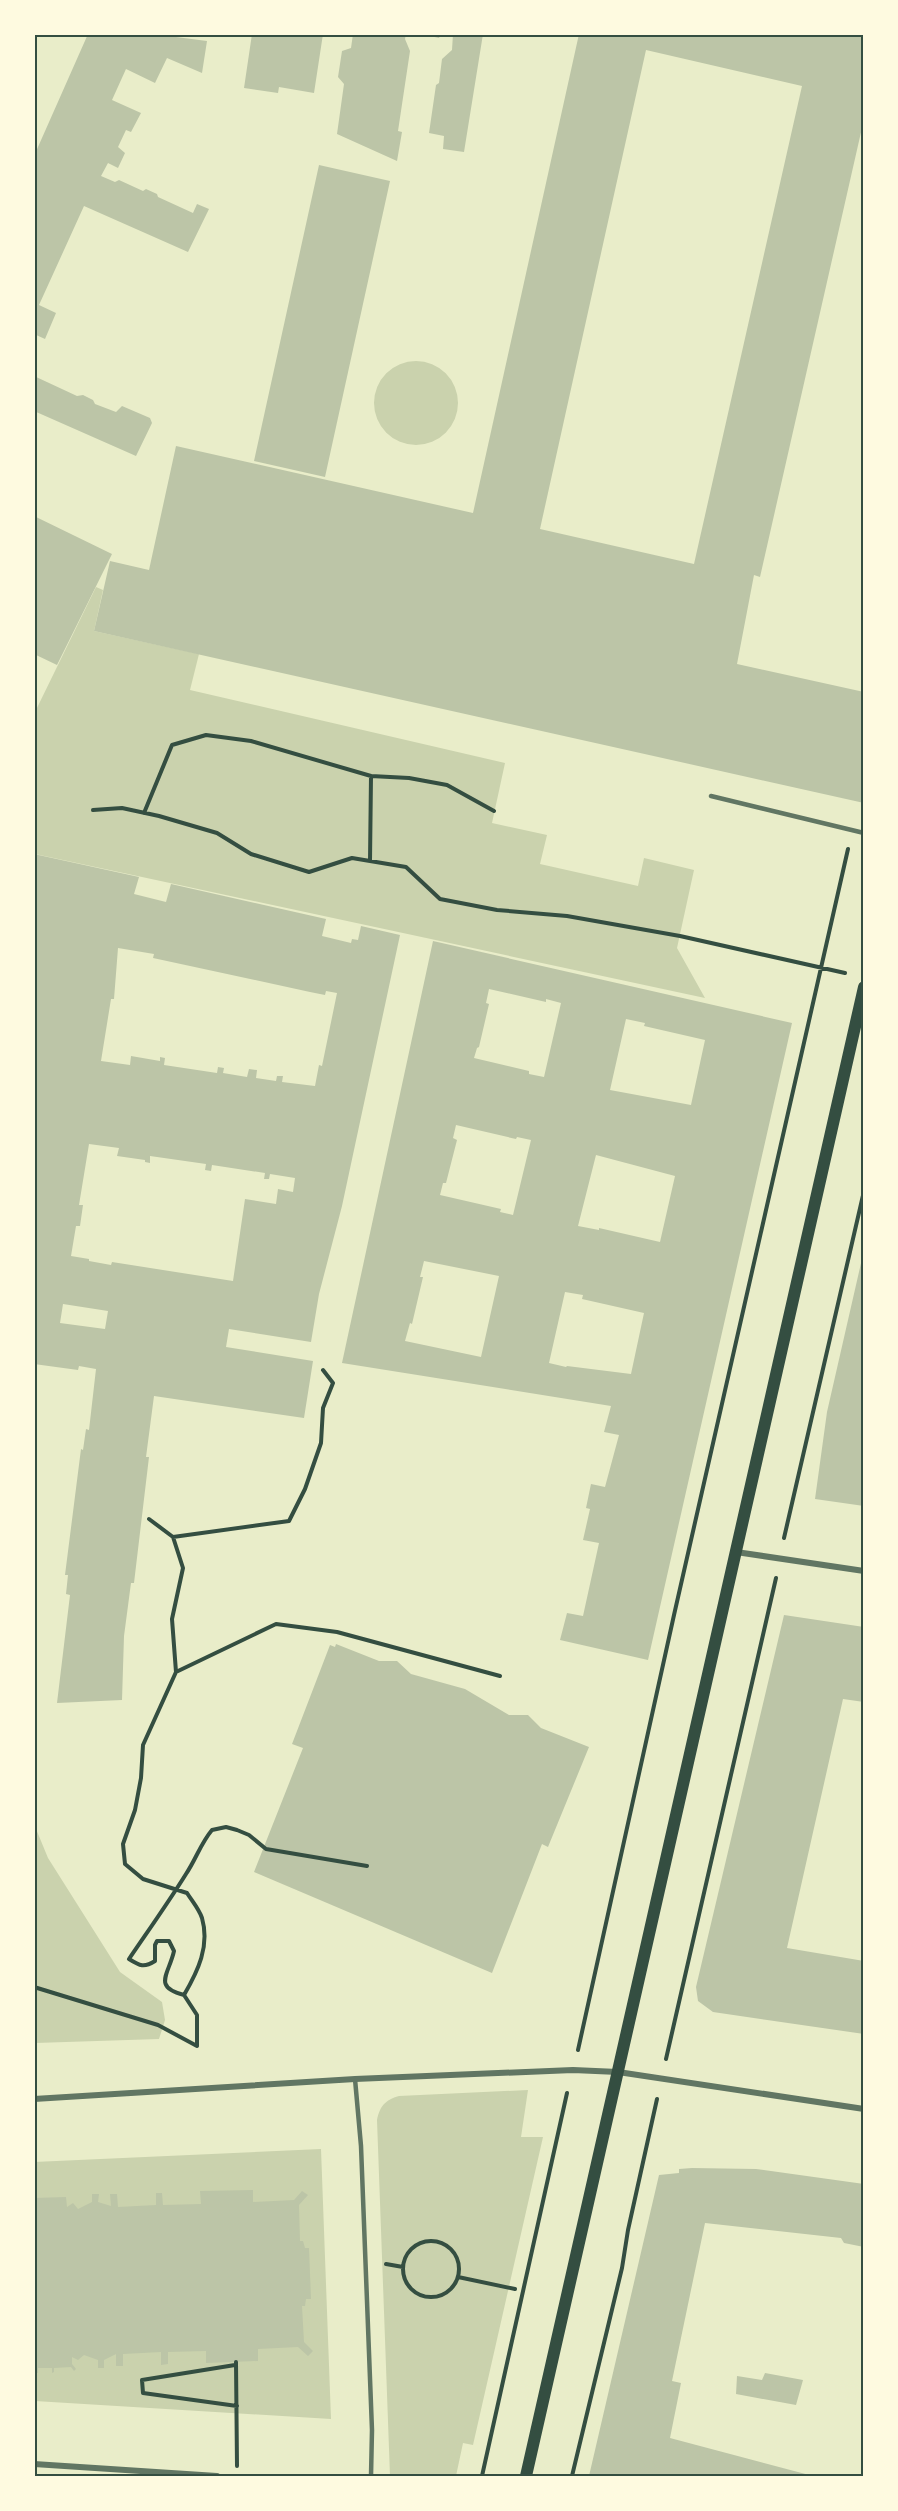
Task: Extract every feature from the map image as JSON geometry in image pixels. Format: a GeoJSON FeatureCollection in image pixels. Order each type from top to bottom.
{"type":"FeatureCollection","features":[{"type":"Feature","properties":{"kind":"main road"},"geometry":{"type":"LineString","coordinates":[[526,2476],[864,987]]}},
{"type":"Feature","properties":{"kind":"street"},"geometry":{"type":"LineString","coordinates":[[736,1552],[864,1571]]}},
{"type":"Feature","properties":{"kind":"street"},"geometry":{"type":"LineString","coordinates":[[34,2099],[355,2079],[557,2070],[618,2072],[864,2109]]}},
{"type":"Feature","properties":{"kind":"street"},"geometry":{"type":"LineString","coordinates":[[34,2464],[217,2476]]}},
{"type":"Feature","properties":{"kind":"lane"},"geometry":{"type":"LineString","coordinates":[[711,796],[864,833]]}},
{"type":"Feature","properties":{"kind":"lane"},"geometry":{"type":"LineString","coordinates":[[355,2079],[361,2146],[372,2430],[371,2476]]}},
{"type":"Feature","properties":{"kind":"path"},"geometry":{"type":"LineString","coordinates":[[144,813],[172,745],[206,735],[251,741],[371,776],[410,778],[447,785],[494,811]]}},
{"type":"Feature","properties":{"kind":"path"},"geometry":{"type":"LineString","coordinates":[[370,861],[371,776]]}},
{"type":"Feature","properties":{"kind":"path"},"geometry":{"type":"LineString","coordinates":[[93,810],[122,808],[217,833],[251,854],[309,872],[352,858],[406,867],[440,898],[496,910],[567,916],[668,934],[853,975]]}},
{"type":"Feature","properties":{"kind":"path"},"geometry":{"type":"LineString","coordinates":[[585,2015],[852,830]]}},
{"type":"Feature","properties":{"kind":"path"},"geometry":{"type":"LineString","coordinates":[[794,1495],[864,1191]]}},
{"type":"Feature","properties":{"kind":"path"},"geometry":{"type":"LineString","coordinates":[[173,1537],[289,1521],[305,1489],[321,1443],[323,1408],[333,1383],[323,1370]]}},
{"type":"Feature","properties":{"kind":"path"},"geometry":{"type":"LineString","coordinates":[[149,1519],[173,1537],[183,1568],[172,1619],[176,1672],[143,1745],[141,1778],[135,1810],[123,1844],[125,1864],[143,1879],[187,1893],[201,1916],[204,1934],[200,1968],[184,1995]]}},
{"type":"Feature","properties":{"kind":"path"},"geometry":{"type":"LineString","coordinates":[[680,2003],[768,1617]]}},
{"type":"Feature","properties":{"kind":"path"},"geometry":{"type":"LineString","coordinates":[[176,1672],[276,1624],[337,1632],[500,1676]]}},
{"type":"Feature","properties":{"kind":"path"},"geometry":{"type":"LineString","coordinates":[[34,1987],[158,2025],[197,2046],[197,2015],[184,1995],[169,1990],[165,1984],[164,1977],[174,1951],[169,1941],[157,1941],[155,1961],[147,1966],[139,1966],[129,1959],[196,1859],[202,1842],[212,1830],[226,1827],[237,1830],[249,1835],[266,1849],[367,1866]]}},
{"type":"Feature","properties":{"kind":"path"},"geometry":{"type":"LineString","coordinates":[[482,2476],[559,2130]]}},
{"type":"Feature","properties":{"kind":"path"},"geometry":{"type":"LineString","coordinates":[[572,2476],[622,2268],[627,2230],[647,2144]]}},
{"type":"Feature","properties":{"kind":"path"},"geometry":{"type":"LineString","coordinates":[[424,2242],[441,2242],[454,2253],[458,2260],[458,2277],[449,2291],[442,2296],[425,2297],[410,2289],[405,2282],[403,2267],[405,2257],[410,2250],[424,2242]]}},
{"type":"Feature","properties":{"kind":"path"},"geometry":{"type":"LineString","coordinates":[[458,2277],[516,2289]]}},
{"type":"Feature","properties":{"kind":"path"},"geometry":{"type":"LineString","coordinates":[[237,2406],[143,2393],[142,2380],[236,2364],[237,2406],[237,2476]]}},
{"type":"Feature","properties":{"kind":"green space"},"geometry":{"type":"Polygon","coordinates":[[[416,361],[432,364],[446,373],[455,387],[458,403],[455,419],[446,433],[432,442],[416,445],[400,442],[386,433],[377,419],[374,403],[377,387],[386,373],[400,364],[416,361]]]}},
{"type":"Feature","properties":{"kind":"green space"},"geometry":{"type":"Polygon","coordinates":[[[96,587],[103,590],[94,631],[199,654],[190,690],[505,763],[492,823],[547,835],[540,864],[638,886],[644,858],[694,870],[677,948],[705,998],[35,854],[35,712],[96,587]]]}},
{"type":"Feature","properties":{"kind":"green space"},"geometry":{"type":"Polygon","coordinates":[[[34,1824],[48,1858],[120,1972],[162,2002],[165,2020],[159,2039],[35,2043],[34,1824]]]}},
{"type":"Feature","properties":{"kind":"green space"},"geometry":{"type":"Polygon","coordinates":[[[528,2090],[521,2137],[543,2137],[473,2445],[463,2443],[456,2476],[390,2476],[377,2120],[380,2111],[390,2099],[399,2096],[528,2090]]]}},
{"type":"Feature","properties":{"kind":"green space"},"geometry":{"type":"Polygon","coordinates":[[[321,2149],[331,2419],[35,2401],[34,2162],[321,2149]]]}},
{"type":"Feature","properties":{"kind":"building"},"geometry":{"type":"Polygon","coordinates":[[[88,34],[174,34],[176,37],[207,41],[202,73],[167,58],[155,83],[126,69],[112,100],[141,113],[131,132],[126,130],[118,147],[125,153],[118,168],[108,163],[101,176],[115,182],[119,180],[143,191],[146,189],[193,213],[197,204],[209,209],[188,252],[84,206],[39,305],[56,313],[45,339],[34,334],[34,156],[88,34]]]}},
{"type":"Feature","properties":{"kind":"building"},"geometry":{"type":"Polygon","coordinates":[[[252,34],[323,34],[314,93],[279,87],[278,93],[244,88],[252,34]]]}},
{"type":"Feature","properties":{"kind":"building"},"geometry":{"type":"Polygon","coordinates":[[[353,34],[406,34],[405,39],[410,51],[398,131],[402,132],[397,161],[337,134],[344,84],[338,77],[342,51],[351,48],[353,34]]]}},
{"type":"Feature","properties":{"kind":"building"},"geometry":{"type":"Polygon","coordinates":[[[421,34],[441,34],[439,38],[421,34]]]}},
{"type":"Feature","properties":{"kind":"building"},"geometry":{"type":"Polygon","coordinates":[[[453,34],[483,34],[464,152],[443,149],[444,136],[429,133],[442,59],[452,50],[453,34]]]}},
{"type":"Feature","properties":{"kind":"building"},"geometry":{"type":"Polygon","coordinates":[[[579,34],[864,34],[864,119],[760,577],[754,575],[737,664],[864,692],[864,803],[94,631],[110,561],[149,570],[176,446],[473,513],[579,34]],[[646,50],[540,529],[694,564],[802,86],[646,50]]]}},
{"type":"Feature","properties":{"kind":"building"},"geometry":{"type":"Polygon","coordinates":[[[319,165],[390,181],[325,477],[254,461],[319,165]]]}},
{"type":"Feature","properties":{"kind":"building"},"geometry":{"type":"Polygon","coordinates":[[[34,376],[77,396],[83,395],[93,400],[95,404],[116,412],[122,406],[150,418],[152,423],[136,456],[34,411],[34,376]]]}},
{"type":"Feature","properties":{"kind":"building"},"geometry":{"type":"Polygon","coordinates":[[[34,516],[112,554],[57,665],[34,654],[34,516]]]}},
{"type":"Feature","properties":{"kind":"building"},"geometry":{"type":"Polygon","coordinates":[[[34,854],[139,877],[134,894],[166,902],[171,884],[326,919],[322,936],[351,943],[352,939],[358,940],[361,926],[400,935],[342,1206],[319,1294],[311,1342],[229,1329],[226,1347],[313,1361],[304,1418],[154,1396],[134,1583],[131,1583],[124,1636],[122,1700],[57,1703],[70,1595],[66,1594],[68,1575],[65,1575],[81,1449],[83,1450],[86,1429],[89,1430],[96,1369],[79,1366],[78,1370],[34,1364],[34,854]],[[118,948],[114,999],[111,999],[101,1061],[130,1065],[131,1056],[160,1061],[160,1057],[165,1058],[164,1065],[217,1073],[218,1067],[224,1068],[223,1073],[247,1077],[249,1069],[257,1070],[256,1078],[276,1081],[277,1076],[283,1076],[282,1082],[315,1086],[319,1065],[322,1066],[337,993],[326,991],[325,995],[310,992],[153,958],[154,954],[118,948]],[[89,1144],[79,1205],[83,1205],[80,1226],[76,1226],[71,1256],[111,1265],[112,1262],[233,1281],[245,1199],[276,1204],[278,1189],[293,1192],[295,1178],[270,1174],[269,1179],[264,1179],[265,1173],[212,1165],[211,1171],[205,1170],[206,1164],[150,1156],[150,1163],[145,1160],[117,1156],[119,1148],[89,1144]],[[63,1304],[60,1323],[105,1329],[108,1311],[63,1304]]]}},
{"type":"Feature","properties":{"kind":"building"},"geometry":{"type":"Polygon","coordinates":[[[433,941],[792,1023],[648,1660],[560,1640],[567,1613],[583,1616],[599,1543],[583,1540],[590,1509],[586,1508],[591,1484],[605,1487],[619,1435],[604,1432],[611,1406],[342,1363],[433,941]],[[489,989],[486,1003],[489,1004],[479,1047],[474,1058],[529,1071],[529,1074],[544,1077],[561,1003],[546,999],[546,1002],[489,989]],[[626,1019],[610,1090],[691,1105],[705,1040],[644,1026],[645,1023],[626,1019]],[[456,1125],[453,1138],[457,1140],[446,1183],[443,1183],[440,1195],[501,1209],[500,1212],[513,1215],[531,1140],[517,1137],[516,1139],[456,1125]],[[596,1155],[578,1226],[599,1230],[599,1228],[660,1242],[675,1176],[596,1155]],[[424,1261],[420,1277],[423,1277],[412,1324],[410,1323],[405,1341],[481,1357],[499,1276],[424,1261]],[[565,1292],[549,1363],[631,1374],[644,1313],[582,1299],[583,1295],[565,1292]]]}},
{"type":"Feature","properties":{"kind":"building"},"geometry":{"type":"Polygon","coordinates":[[[864,1250],[864,1506],[815,1499],[827,1412],[864,1250]]]}},
{"type":"Feature","properties":{"kind":"building"},"geometry":{"type":"Polygon","coordinates":[[[784,1615],[864,1627],[864,1702],[843,1699],[787,1948],[864,1961],[864,2034],[713,2012],[698,2001],[696,1987],[784,1615]]]}},
{"type":"Feature","properties":{"kind":"building"},"geometry":{"type":"Polygon","coordinates":[[[336,1644],[379,1661],[397,1661],[411,1674],[465,1689],[509,1715],[528,1715],[541,1728],[589,1747],[548,1847],[542,1844],[492,1973],[254,1872],[303,1748],[292,1744],[330,1645],[335,1647],[336,1644]]]}},
{"type":"Feature","properties":{"kind":"building"},"geometry":{"type":"Polygon","coordinates":[[[679,2169],[756,2169],[864,2184],[864,2247],[844,2243],[841,2238],[705,2223],[672,2381],[681,2383],[670,2438],[813,2476],[589,2476],[659,2175],[679,2173],[679,2169]]]}},
{"type":"Feature","properties":{"kind":"building"},"geometry":{"type":"Polygon","coordinates":[[[253,2190],[253,2202],[294,2200],[302,2191],[308,2195],[299,2205],[300,2241],[303,2241],[305,2248],[309,2248],[311,2299],[306,2299],[305,2306],[302,2306],[304,2342],[313,2351],[308,2356],[298,2347],[258,2349],[258,2361],[206,2363],[206,2351],[168,2352],[168,2364],[161,2365],[161,2352],[123,2354],[123,2366],[116,2366],[116,2354],[104,2360],[104,2368],[98,2368],[98,2360],[84,2355],[78,2360],[72,2357],[72,2364],[76,2369],[74,2371],[71,2367],[54,2368],[52,2373],[52,2368],[38,2368],[38,2373],[35,2373],[34,2198],[66,2197],[67,2207],[73,2203],[78,2209],[92,2202],[92,2194],[99,2194],[98,2202],[111,2206],[110,2194],[117,2194],[118,2207],[156,2205],[156,2193],[162,2193],[163,2205],[201,2204],[200,2191],[253,2190]]]}},
{"type":"Feature","properties":{"kind":"building"},"geometry":{"type":"Polygon","coordinates":[[[765,2373],[803,2380],[796,2405],[736,2394],[737,2376],[762,2380],[765,2373]]]}}]}
